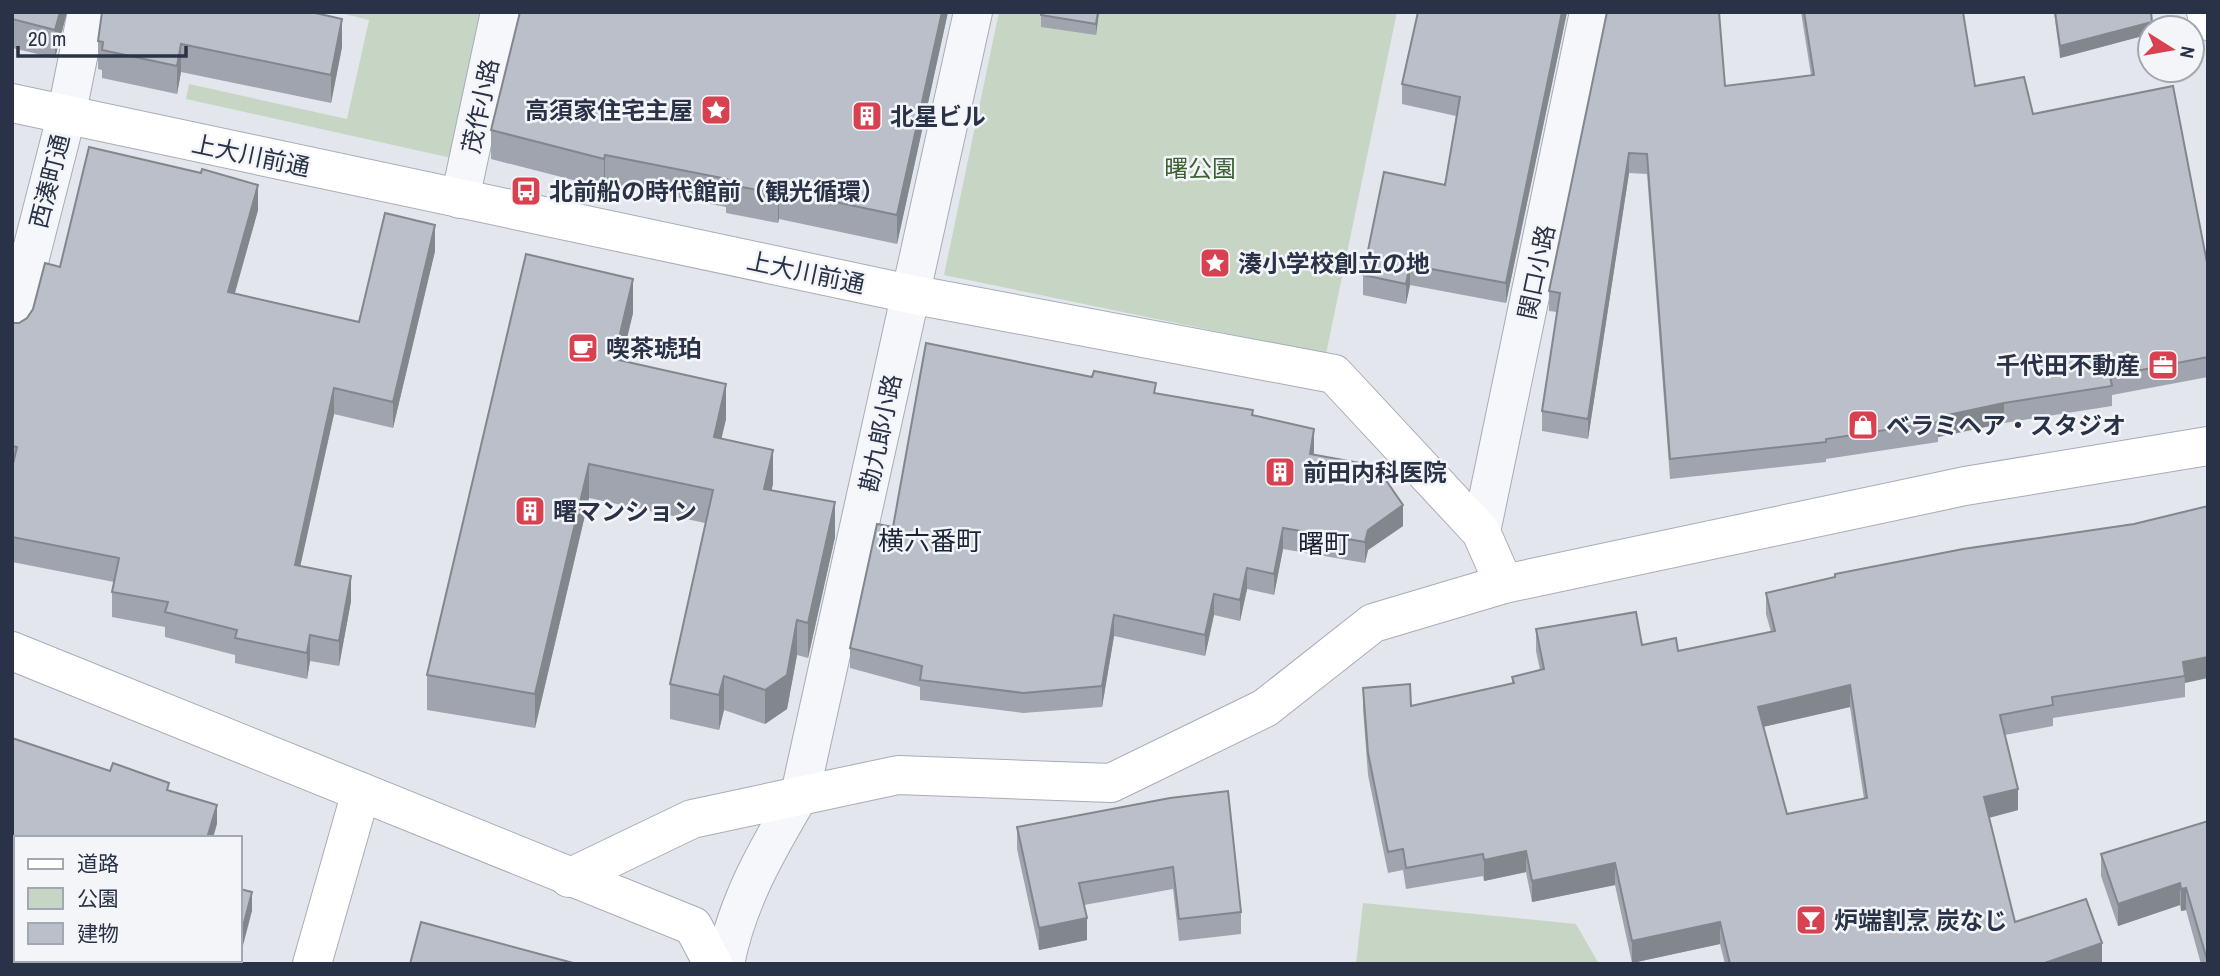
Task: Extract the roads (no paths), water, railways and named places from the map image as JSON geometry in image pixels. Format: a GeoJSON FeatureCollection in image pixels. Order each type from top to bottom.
{"type":"FeatureCollection","features":[{"type":"Feature","properties":{"kind":"street","name":"西湊町通"},"geometry":{"type":"LineString","coordinates":[[12,328],[66,117],[87,12]]}},
{"type":"Feature","properties":{"kind":"street","name":"茂作小路"},"geometry":{"type":"LineString","coordinates":[[460,199],[500,12]]}},
{"type":"Feature","properties":{"kind":"street","name":"勘九郎小路"},"geometry":{"type":"LineString","coordinates":[[725,964],[748,890],[800,794],[973,12]]}},
{"type":"Feature","properties":{"kind":"street","name":"関口小路"},"geometry":{"type":"LineString","coordinates":[[1481,532],[1589,12]]}},
{"type":"Feature","properties":{"kind":"street"},"geometry":{"type":"LineString","coordinates":[[2206,12],[2208,20]]}},
{"type":"Feature","properties":{"kind":"street","name":"上大川前通"},"geometry":{"type":"LineString","coordinates":[[12,103],[66,117],[910,294],[1334,374],[1481,532],[1504,584]]}},
{"type":"Feature","properties":{"kind":"street"},"geometry":{"type":"LineString","coordinates":[[569,878],[692,819],[898,775],[1111,783],[1265,708],[1373,623],[1504,584],[1965,486],[2208,446]]}},
{"type":"Feature","properties":{"kind":"street"},"geometry":{"type":"LineString","coordinates":[[12,651],[569,878],[694,926],[713,964]]}},
{"type":"Feature","properties":{"kind":"street"},"geometry":{"type":"LineString","coordinates":[[312,964],[361,792]]}},
{"type":"Feature","properties":{"kind":"place","name":"高須家住宅主屋"},"geometry":{"type":"Point","coordinates":[716,110]}},
{"type":"Feature","properties":{"kind":"place","name":"北星ビル"},"geometry":{"type":"Point","coordinates":[867,116]}},
{"type":"Feature","properties":{"kind":"place","name":"北前船の時代館前（観光循環）"},"geometry":{"type":"Point","coordinates":[526,191]}},
{"type":"Feature","properties":{"kind":"place","name":"湊小学校創立の地"},"geometry":{"type":"Point","coordinates":[1215,263]}},
{"type":"Feature","properties":{"kind":"place","name":"喫茶琥珀"},"geometry":{"type":"Point","coordinates":[583,348]}},
{"type":"Feature","properties":{"kind":"place","name":"千代田不動産"},"geometry":{"type":"Point","coordinates":[2163,365]}},
{"type":"Feature","properties":{"kind":"place","name":"ベラミヘア・スタジオ"},"geometry":{"type":"Point","coordinates":[1863,425]}},
{"type":"Feature","properties":{"kind":"place","name":"前田内科医院"},"geometry":{"type":"Point","coordinates":[1280,472]}},
{"type":"Feature","properties":{"kind":"place","name":"曙マンション"},"geometry":{"type":"Point","coordinates":[530,511]}},
{"type":"Feature","properties":{"kind":"place","name":"炉端割烹 炭なじ"},"geometry":{"type":"Point","coordinates":[1811,920]}},
{"type":"Feature","properties":{"kind":"district","name":"横六番町"},"geometry":{"type":"Point","coordinates":[930,540]}},
{"type":"Feature","properties":{"kind":"district","name":"曙町"},"geometry":{"type":"Point","coordinates":[1324,543]}},
{"type":"Feature","properties":{"kind":"park label","name":"曙公園"},"geometry":{"type":"Point","coordinates":[1200,168]}}]}
